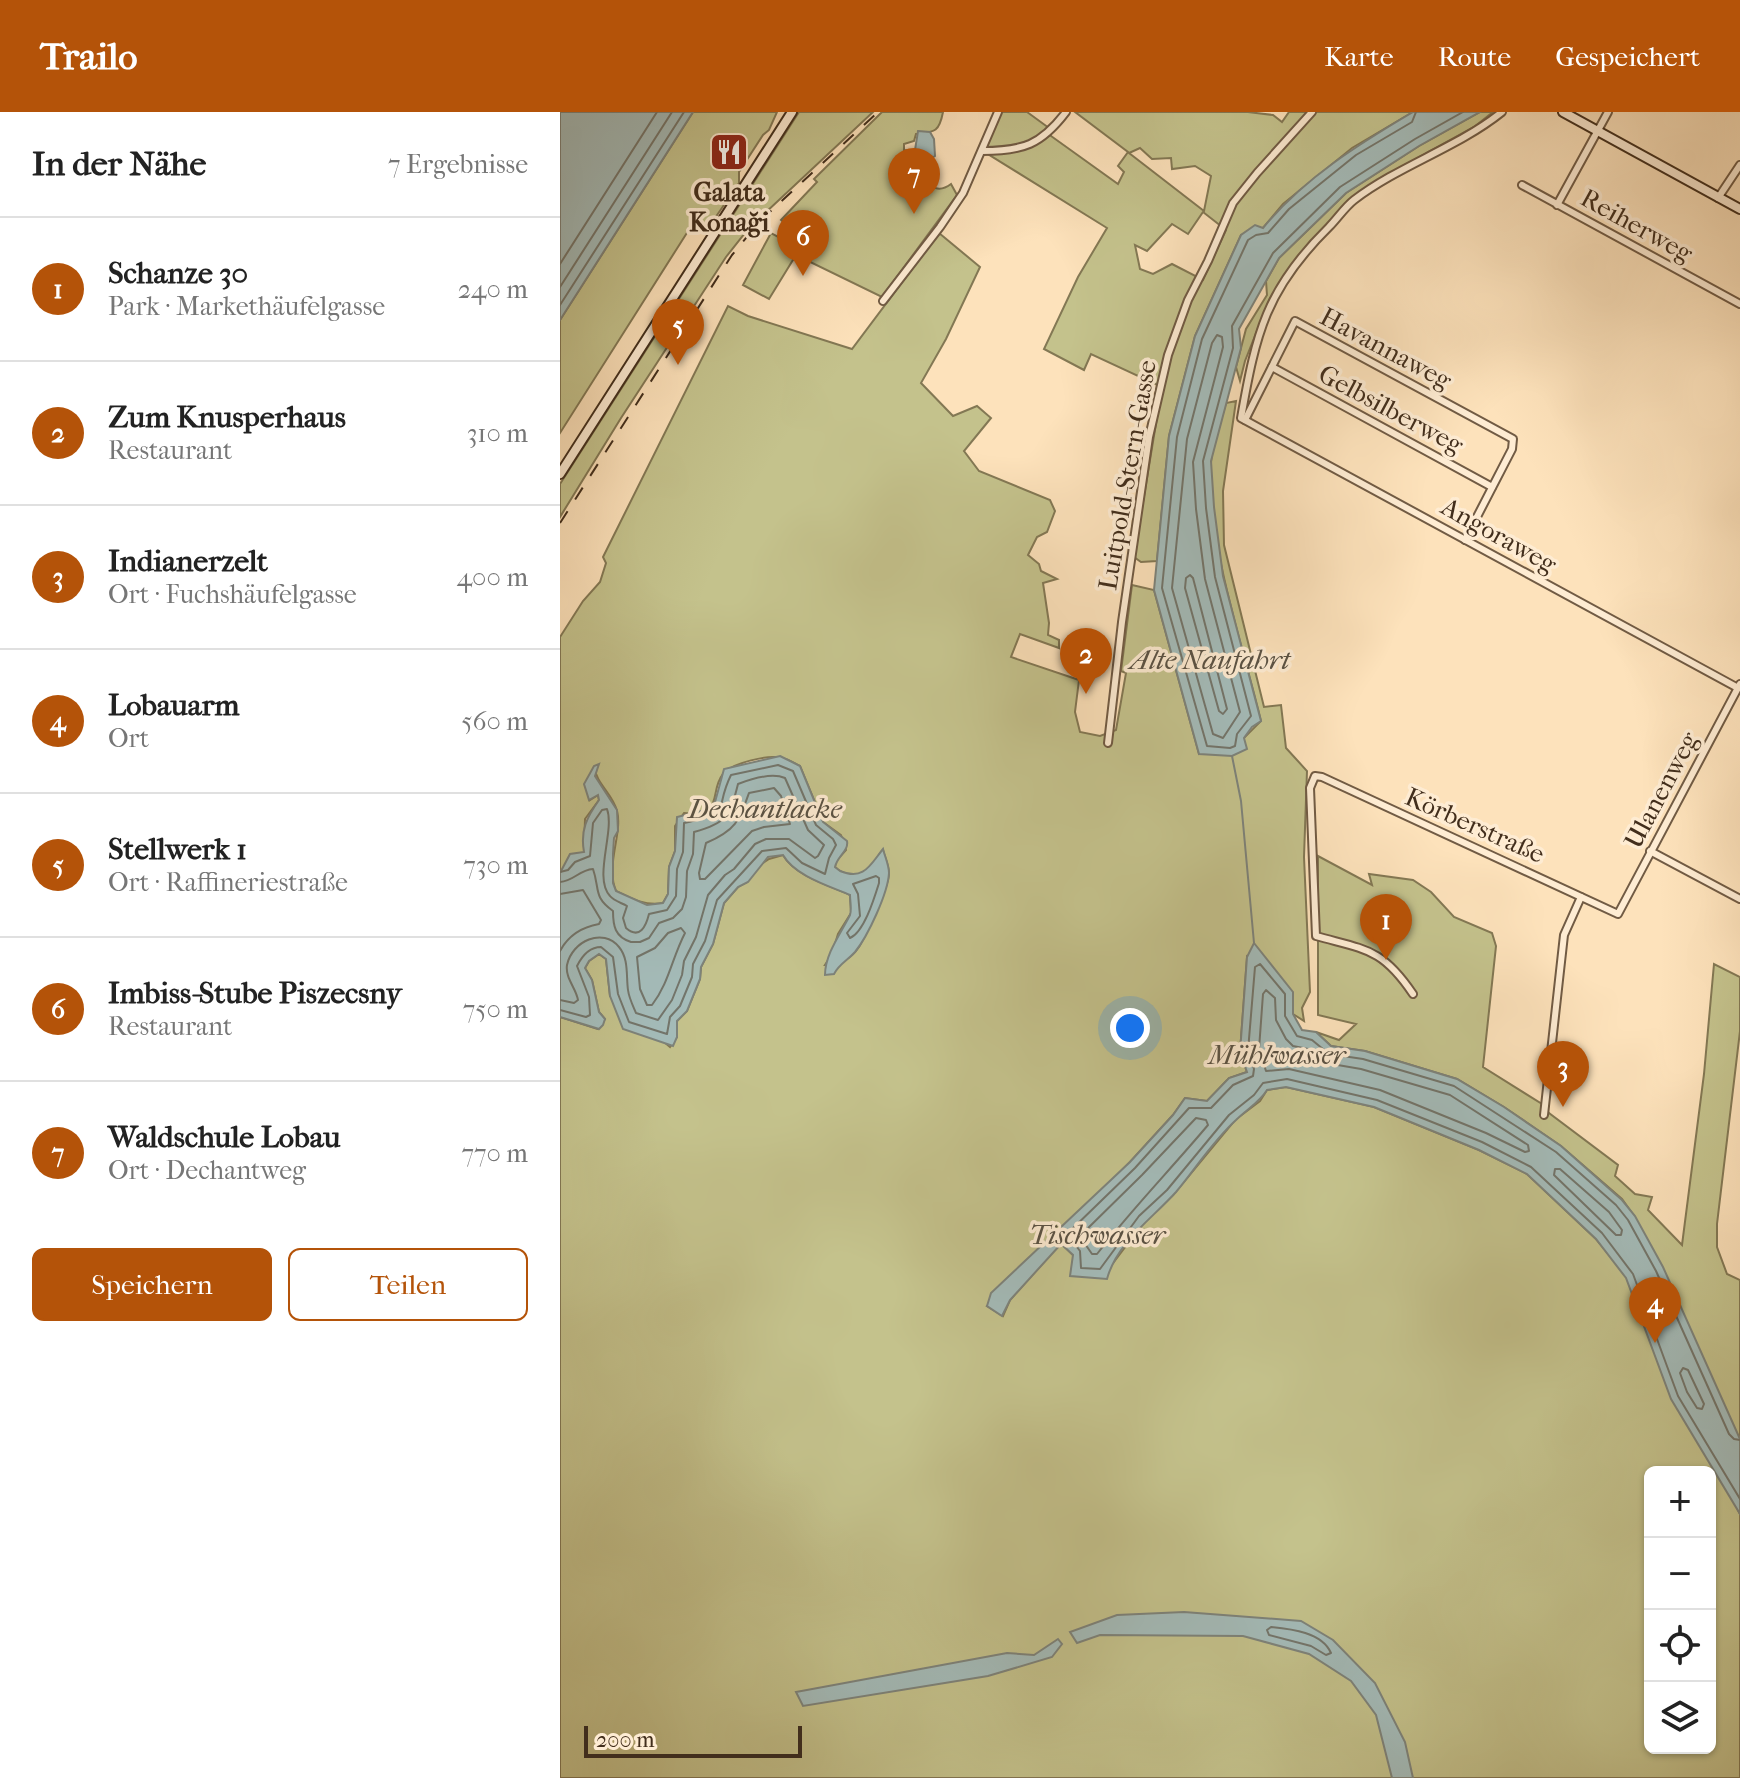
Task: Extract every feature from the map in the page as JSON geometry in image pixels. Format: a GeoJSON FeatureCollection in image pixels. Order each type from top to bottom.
{"type":"FeatureCollection","features":[{"type":"Feature","properties":{"kind":"street"},"geometry":{"type":"LineString","coordinates":[[560,474],[792,112]]}},
{"type":"Feature","properties":{"kind":"street"},"geometry":{"type":"LineString","coordinates":[[883,301],[963,193],[998,112]]}},
{"type":"Feature","properties":{"kind":"street"},"geometry":{"type":"LineString","coordinates":[[982,151],[1010,151],[1033,145],[1055,128],[1066,112]]}},
{"type":"Feature","properties":{"kind":"street","name":"Luitpold-Stern-Gasse"},"geometry":{"type":"LineString","coordinates":[[1108,743],[1149,437],[1168,355],[1188,300],[1233,203],[1312,112]]}},
{"type":"Feature","properties":{"kind":"street"},"geometry":{"type":"LineString","coordinates":[[1243,419],[1253,352],[1270,302],[1314,241],[1352,202],[1456,143],[1502,112]]}},
{"type":"Feature","properties":{"kind":"street"},"geometry":{"type":"LineString","coordinates":[[1563,112],[1740,209]]}},
{"type":"Feature","properties":{"kind":"street","name":"Reiherweg"},"geometry":{"type":"LineString","coordinates":[[1557,205],[1608,112]]}},
{"type":"Feature","properties":{"kind":"street"},"geometry":{"type":"LineString","coordinates":[[1718,198],[1740,165]]}},
{"type":"Feature","properties":{"kind":"street","name":"Reiherweg"},"geometry":{"type":"LineString","coordinates":[[1522,185],[1740,304]]}},
{"type":"Feature","properties":{"kind":"street","name":"Havannaweg"},"geometry":{"type":"LineString","coordinates":[[1243,419],[1295,321],[1513,439],[1512,449],[1492,487]]}},
{"type":"Feature","properties":{"kind":"street","name":"Gelbsilberweg"},"geometry":{"type":"LineString","coordinates":[[1272,367],[1492,487]]}},
{"type":"Feature","properties":{"kind":"street","name":"Angoraweg"},"geometry":{"type":"LineString","coordinates":[[1243,419],[1739,686]]}},
{"type":"Feature","properties":{"kind":"street"},"geometry":{"type":"LineString","coordinates":[[1465,540],[1492,487]]}},
{"type":"Feature","properties":{"kind":"street","name":"Ulanenweg"},"geometry":{"type":"LineString","coordinates":[[1618,914],[1739,686]]}},
{"type":"Feature","properties":{"kind":"street","name":"Körberstraße"},"geometry":{"type":"LineString","coordinates":[[1413,994],[1397,970],[1374,952],[1316,936],[1310,802],[1310,788],[1315,776],[1618,914]]}},
{"type":"Feature","properties":{"kind":"street"},"geometry":{"type":"LineString","coordinates":[[1650,851],[1740,899]]}},
{"type":"Feature","properties":{"kind":"street"},"geometry":{"type":"LineString","coordinates":[[1544,1115],[1564,935],[1581,897]]}},
{"type":"Feature","properties":{"kind":"shaded area"},"geometry":{"type":"Polygon","coordinates":[[[693,112],[777,112],[769,130],[739,172],[739,183],[713,221],[690,228],[560,433],[560,320],[693,112]]]}},
{"type":"Feature","properties":{"kind":"shaded area"},"geometry":{"type":"Polygon","coordinates":[[[799,112],[873,112],[749,228],[726,257],[560,517],[560,484],[799,112]]]}},
{"type":"Feature","properties":{"kind":"shaded area"},"geometry":{"type":"Polygon","coordinates":[[[882,112],[943,112],[937,128],[916,134],[914,141],[904,144],[904,150],[917,151],[927,162],[922,178],[929,184],[939,189],[951,184],[957,195],[882,297],[796,255],[769,299],[743,285],[771,233],[788,242],[797,255],[805,240],[781,220],[817,182],[814,179],[882,112]]]}},
{"type":"Feature","properties":{"kind":"shaded area"},"geometry":{"type":"Polygon","coordinates":[[[998,112],[1027,112],[1049,128],[1051,136],[1118,184],[1124,172],[1118,166],[1128,152],[1075,112],[1248,112],[1273,115],[1282,122],[1289,112],[1413,112],[1352,148],[1283,204],[1263,228],[1241,235],[1195,336],[1169,436],[1157,561],[1141,562],[1134,557],[1162,387],[1091,354],[1084,370],[1044,349],[1078,277],[1107,228],[983,151],[998,112]],[[1140,148],[1129,153],[1204,211],[1211,176],[1195,166],[1172,169],[1171,158],[1152,159],[1140,148]],[[1203,212],[1188,234],[1172,224],[1147,251],[1135,245],[1140,269],[1153,274],[1172,264],[1203,280],[1226,230],[1203,212]]]}},
{"type":"Feature","properties":{"kind":"shaded area"},"geometry":{"type":"Polygon","coordinates":[[[1480,112],[1493,112],[1474,127],[1390,173],[1349,200],[1270,298],[1240,381],[1236,367],[1246,329],[1267,295],[1266,281],[1279,258],[1346,193],[1419,146],[1480,112]]]}},
{"type":"Feature","properties":{"kind":"shaded area"},"geometry":{"type":"Polygon","coordinates":[[[939,233],[980,267],[921,383],[953,416],[977,406],[991,418],[964,451],[979,471],[1050,500],[1055,511],[1047,532],[1037,537],[1028,555],[1039,564],[1041,571],[1057,579],[1043,583],[1048,635],[1059,640],[1059,648],[1020,634],[1011,657],[1079,680],[1075,712],[1080,732],[1100,736],[1116,730],[1126,673],[1121,671],[1132,585],[1154,590],[1199,754],[1244,738],[1261,721],[1220,559],[1211,494],[1215,440],[1226,403],[1236,401],[1223,491],[1224,545],[1264,707],[1281,705],[1286,748],[1307,771],[1304,857],[1310,992],[1302,1008],[1304,1021],[1293,1014],[1247,957],[1240,1052],[1247,1072],[1229,1078],[1207,1101],[1185,1098],[1130,1162],[987,1306],[1003,1316],[1010,1300],[1061,1243],[1073,1255],[1110,1267],[1145,1221],[1173,1195],[1235,1120],[1260,1101],[1267,1090],[1286,1087],[1374,1107],[1479,1150],[1527,1174],[1596,1239],[1615,1262],[1634,1216],[1622,1199],[1561,1146],[1457,1079],[1365,1051],[1331,1046],[1316,1032],[1339,1040],[1356,1024],[1318,1015],[1318,856],[1372,885],[1369,874],[1413,880],[1431,892],[1454,917],[1492,933],[1496,946],[1483,1067],[1542,1104],[1549,1113],[1618,1165],[1615,1176],[1635,1194],[1652,1197],[1648,1210],[1682,1245],[1704,1074],[1714,964],[1740,977],[1740,1031],[1717,1224],[1717,1247],[1727,1274],[1740,1280],[1740,1778],[560,1778],[560,1017],[598,1029],[605,1019],[599,1012],[592,980],[585,968],[599,954],[606,959],[610,996],[670,1047],[677,1037],[677,1021],[687,1011],[700,979],[701,967],[713,944],[724,903],[747,882],[757,867],[783,855],[804,874],[850,895],[851,913],[825,965],[838,963],[855,952],[888,882],[888,865],[883,850],[869,869],[859,875],[850,875],[835,867],[836,861],[846,850],[841,835],[823,822],[800,766],[776,757],[734,766],[719,781],[711,807],[697,813],[684,813],[675,826],[675,851],[669,867],[668,894],[663,903],[656,904],[639,901],[616,891],[612,871],[618,829],[617,811],[594,766],[590,800],[598,795],[599,800],[585,819],[584,852],[560,873],[560,637],[583,601],[600,582],[606,563],[603,557],[728,306],[748,316],[852,349],[939,233]]]}},
{"type":"Feature","properties":{"kind":"water"},"geometry":{"type":"Polygon","coordinates":[[[560,112],[693,112],[560,320],[560,112]]]}},
{"type":"Feature","properties":{"kind":"water","name":"Alte Naufahrt"},"geometry":{"type":"Polygon","coordinates":[[[1413,112],[1480,112],[1419,146],[1346,193],[1279,258],[1239,329],[1241,348],[1211,461],[1223,576],[1261,721],[1244,738],[1247,749],[1232,756],[1199,754],[1154,590],[1169,436],[1195,336],[1241,235],[1255,225],[1263,228],[1314,178],[1413,112]]]}},
{"type":"Feature","properties":{"kind":"water"},"geometry":{"type":"Polygon","coordinates":[[[918,131],[930,132],[934,139],[935,156],[924,163],[915,150],[918,131]]]}},
{"type":"Feature","properties":{"kind":"water","name":"Dechantlacke"},"geometry":{"type":"Polygon","coordinates":[[[780,756],[800,766],[823,822],[847,841],[835,867],[848,874],[861,873],[883,849],[889,873],[885,892],[855,952],[834,974],[825,975],[831,952],[850,915],[850,895],[804,875],[783,855],[768,857],[748,882],[738,887],[724,903],[713,944],[701,967],[700,979],[687,1011],[677,1021],[677,1037],[673,1046],[623,1029],[610,996],[606,959],[599,954],[585,968],[592,980],[599,1012],[605,1019],[603,1025],[599,1029],[560,1017],[560,873],[570,854],[584,852],[586,824],[599,800],[598,795],[589,800],[584,784],[594,766],[599,764],[595,776],[617,810],[618,831],[614,838],[613,854],[616,891],[647,905],[663,903],[668,894],[677,817],[709,809],[715,802],[724,769],[780,756]]]}},
{"type":"Feature","properties":{"kind":"water","name":"Mühlwasser"},"geometry":{"type":"Polygon","coordinates":[[[1254,943],[1293,992],[1293,1014],[1302,1030],[1316,1032],[1331,1046],[1365,1051],[1457,1079],[1561,1146],[1622,1200],[1635,1216],[1663,1267],[1740,1439],[1740,1514],[1716,1474],[1716,1466],[1711,1466],[1671,1399],[1626,1278],[1596,1239],[1527,1174],[1479,1150],[1374,1107],[1286,1087],[1267,1090],[1228,1128],[1176,1192],[1127,1242],[1107,1279],[1070,1276],[1073,1255],[1061,1244],[1010,1300],[1002,1316],[987,1306],[991,1293],[1130,1162],[1185,1098],[1207,1101],[1229,1078],[1247,1072],[1240,1052],[1247,957],[1254,943]]]}},
{"type":"Feature","properties":{"kind":"water"},"geometry":{"type":"Polygon","coordinates":[[[1184,1612],[1301,1621],[1333,1640],[1375,1683],[1405,1742],[1413,1778],[1392,1778],[1376,1715],[1351,1681],[1309,1654],[1243,1636],[1100,1635],[1077,1643],[1070,1632],[1117,1615],[1184,1612]]]}},
{"type":"Feature","properties":{"kind":"water"},"geometry":{"type":"Polygon","coordinates":[[[1058,1639],[1062,1644],[1052,1657],[988,1676],[803,1706],[796,1692],[1007,1653],[1034,1655],[1058,1639]]]}},
{"type":"Feature","properties":{"kind":"waterway","name":"Mühlwasser"},"geometry":{"type":"LineString","coordinates":[[1232,756],[1241,801],[1254,943]]}},
{"type":"Feature","properties":{"kind":"railway"},"geometry":{"type":"LineString","coordinates":[[560,523],[732,255],[761,220],[878,112]]}},
{"type":"Feature","properties":{"kind":"place","name":"Galata Konaği"},"geometry":{"type":"Point","coordinates":[729,152]}},
{"type":"Feature","properties":{"kind":"place","name":"Waldschule Lobau"},"geometry":{"type":"Point","coordinates":[914,214]}},
{"type":"Feature","properties":{"kind":"place","name":"Imbiss-Stube Piszecsny"},"geometry":{"type":"Point","coordinates":[803,276]}},
{"type":"Feature","properties":{"kind":"place","name":"Stellwerk 1"},"geometry":{"type":"Point","coordinates":[678,365]}},
{"type":"Feature","properties":{"kind":"place","name":"Zum Knusperhaus"},"geometry":{"type":"Point","coordinates":[1086,694]}},
{"type":"Feature","properties":{"kind":"place","name":"Schanze 30"},"geometry":{"type":"Point","coordinates":[1386,960]}},
{"type":"Feature","properties":{"kind":"place","name":"Indianerzelt"},"geometry":{"type":"Point","coordinates":[1563,1107]}},
{"type":"Feature","properties":{"kind":"place","name":"Lobauarm"},"geometry":{"type":"Point","coordinates":[1655,1343]}},
{"type":"Feature","properties":{"kind":"water label","name":"Tischwasser"},"geometry":{"type":"Point","coordinates":[1097,1234]}}]}
